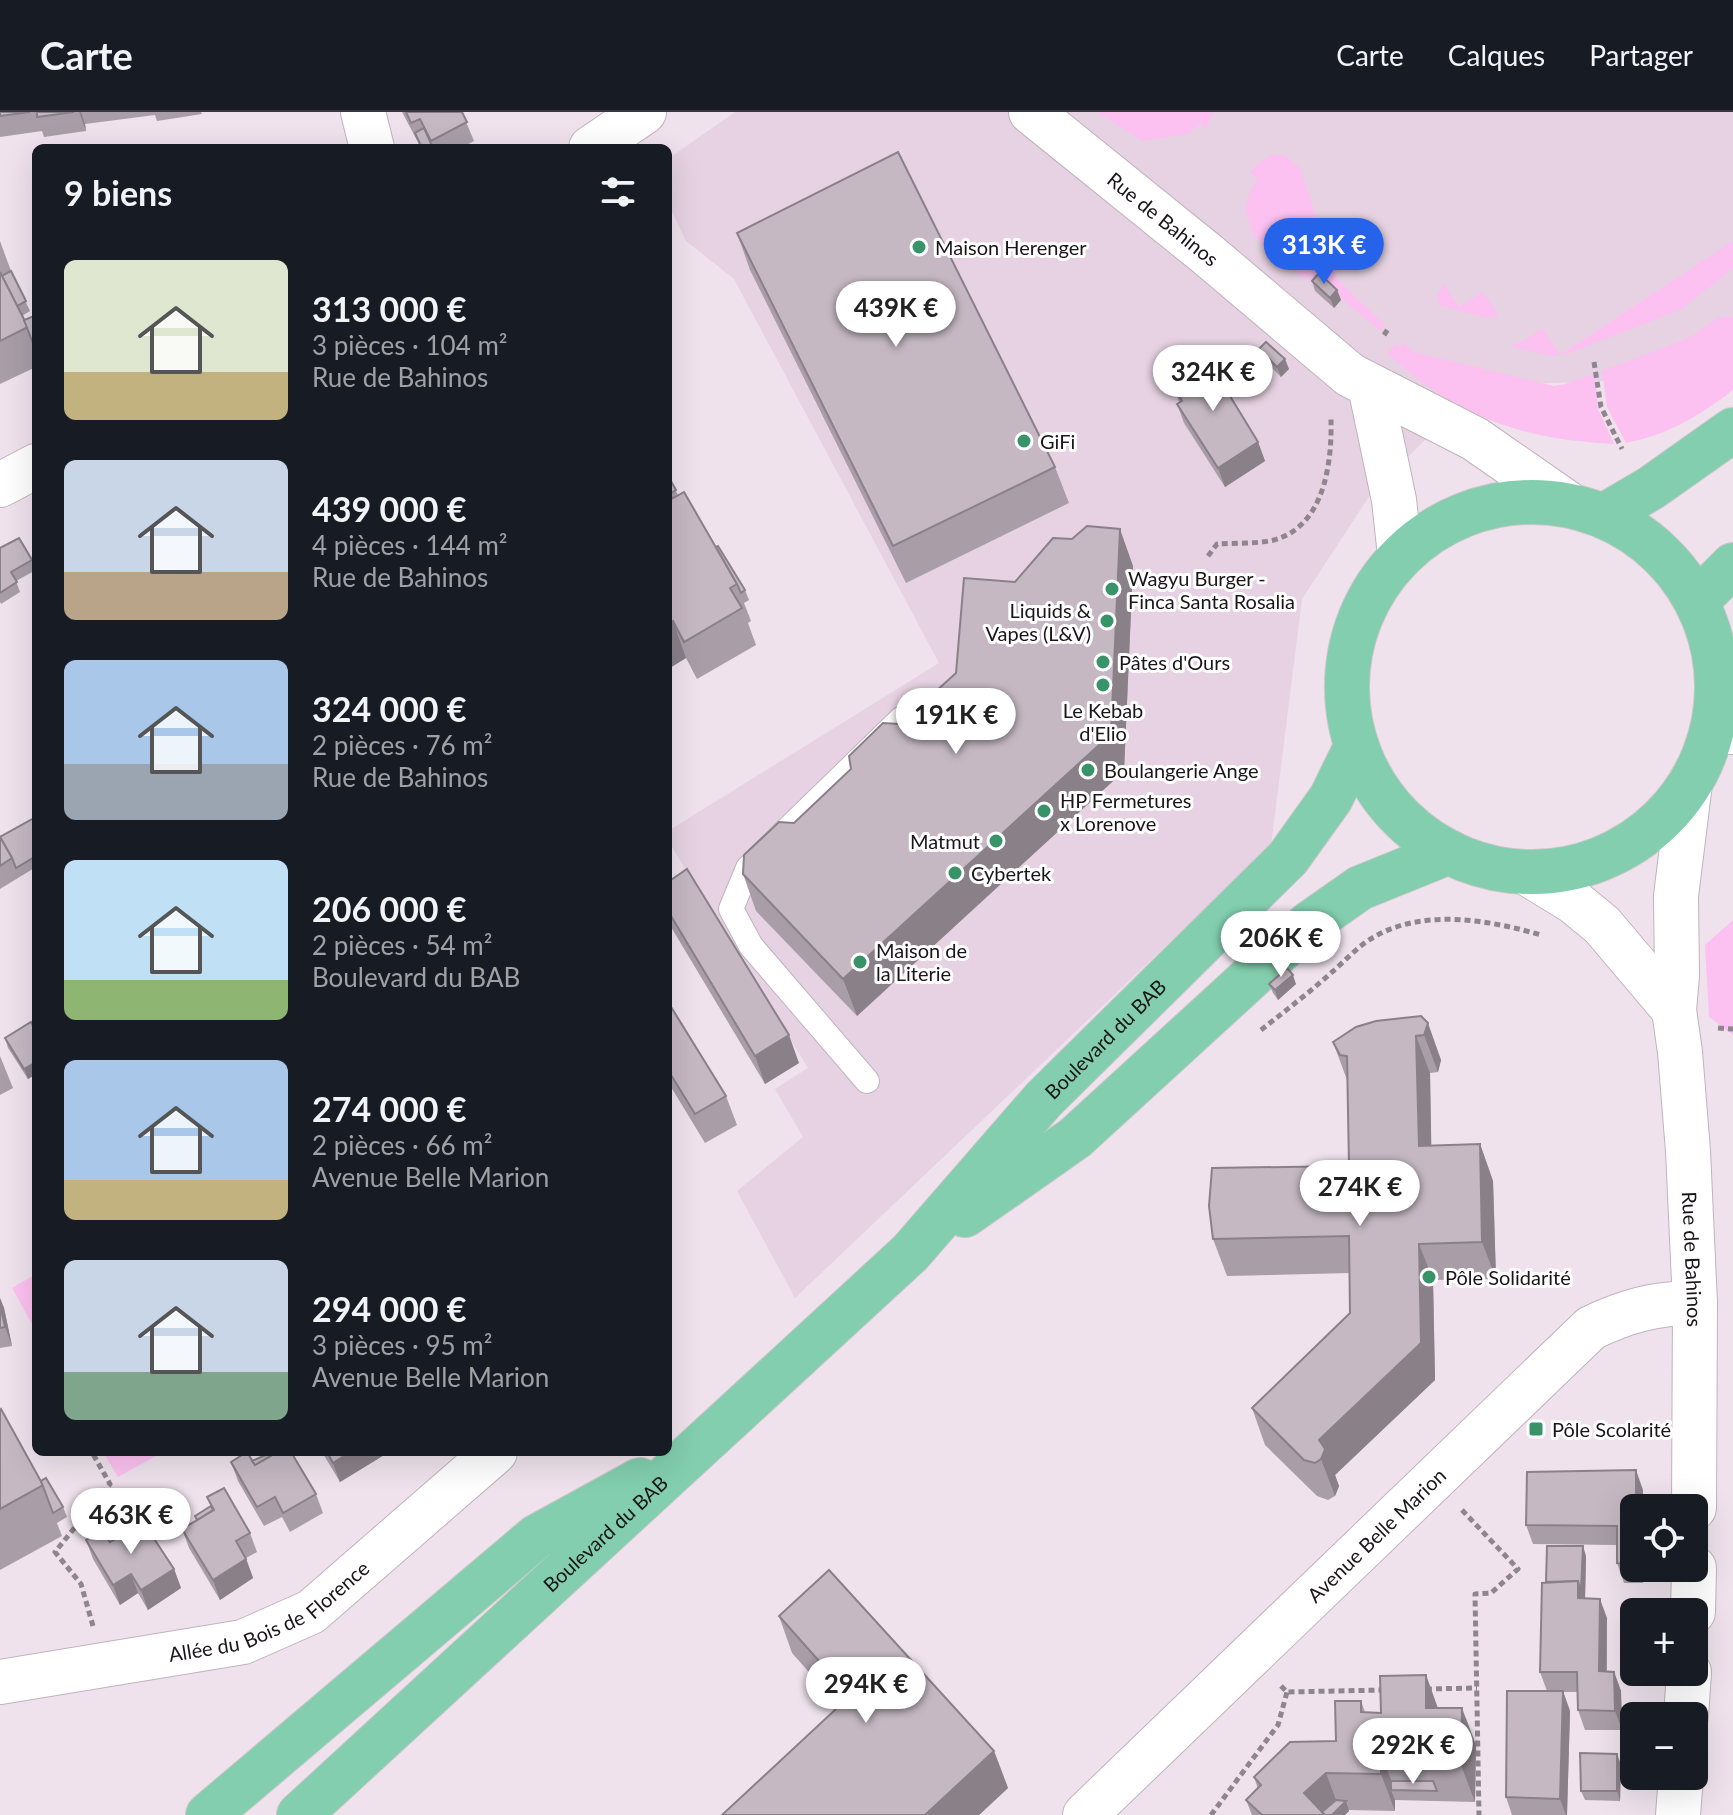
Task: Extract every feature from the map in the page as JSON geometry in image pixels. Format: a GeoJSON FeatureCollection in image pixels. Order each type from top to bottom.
{"type":"FeatureCollection","features":[{"type":"Feature","properties":{"kind":"main road"},"geometry":{"type":"LineString","coordinates":[[1587,510],[1651,488],[1733,430]]}},
{"type":"Feature","properties":{"kind":"main road"},"geometry":{"type":"LineString","coordinates":[[1509,502],[1587,510],[1658,550],[1697,601],[1713,643],[1723,732],[1690,783],[1659,821],[1619,850],[1573,867],[1525,872],[1486,866],[1449,852],[1418,834],[1392,809],[1371,780],[1356,747],[1348,717],[1348,655],[1367,601],[1400,555],[1450,519],[1509,502]]}},
{"type":"Feature","properties":{"kind":"main road"},"geometry":{"type":"LineString","coordinates":[[1697,601],[1733,565]]}},
{"type":"Feature","properties":{"kind":"main road","name":"Boulevard du BAB"},"geometry":{"type":"LineString","coordinates":[[299,1815],[910,1253],[1044,1099],[1288,858],[1331,798],[1356,747]]}},
{"type":"Feature","properties":{"kind":"main road","name":"Boulevard du BAB"},"geometry":{"type":"LineString","coordinates":[[910,1253],[1075,1138],[1310,923],[1360,888],[1449,852]]}},
{"type":"Feature","properties":{"kind":"main road"},"geometry":{"type":"LineString","coordinates":[[208,1815],[536,1537],[701,1446]]}},
{"type":"Feature","properties":{"kind":"street"},"geometry":{"type":"LineString","coordinates":[[363,112],[371,144]]}},
{"type":"Feature","properties":{"kind":"street"},"geometry":{"type":"LineString","coordinates":[[597,144],[644,112]]}},
{"type":"Feature","properties":{"kind":"street","name":"Rue de Bahinos"},"geometry":{"type":"LineString","coordinates":[[1031,112],[1350,375],[1475,439],[1587,510]]}},
{"type":"Feature","properties":{"kind":"street"},"geometry":{"type":"LineString","coordinates":[[1370,386],[1394,500],[1400,555]]}},
{"type":"Feature","properties":{"kind":"street"},"geometry":{"type":"LineString","coordinates":[[0,485],[32,468]]}},
{"type":"Feature","properties":{"kind":"street","name":"Rue de Bahinos"},"geometry":{"type":"LineString","coordinates":[[1690,783],[1676,896],[1674,1010],[1688,1151],[1695,1303],[1694,1494]]}},
{"type":"Feature","properties":{"kind":"street"},"geometry":{"type":"LineString","coordinates":[[1525,872],[1574,902],[1602,925],[1674,1010]]}},
{"type":"Feature","properties":{"kind":"street","name":"Avenue Belle Marion"},"geometry":{"type":"LineString","coordinates":[[1085,1815],[1591,1328],[1644,1307],[1695,1303]]}},
{"type":"Feature","properties":{"kind":"street","name":"Allée du Bois de Florence"},"geometry":{"type":"LineString","coordinates":[[0,1682],[243,1642],[311,1612],[490,1456]]}},
{"type":"Feature","properties":{"kind":"street"},"geometry":{"type":"LineString","coordinates":[[1678,1815],[1680,1790]]}},
{"type":"Feature","properties":{"kind":"lane"},"geometry":{"type":"LineString","coordinates":[[867,1081],[751,946],[731,909],[748,868],[901,719]]}},
{"type":"Feature","properties":{"kind":"path"},"geometry":{"type":"LineString","coordinates":[[1594,362],[1601,407],[1622,449]]}},
{"type":"Feature","properties":{"kind":"path"},"geometry":{"type":"LineString","coordinates":[[1208,556],[1217,544],[1273,540],[1289,533],[1306,518],[1320,497],[1327,475],[1331,453],[1331,412]]}},
{"type":"Feature","properties":{"kind":"path"},"geometry":{"type":"LineString","coordinates":[[1254,1035],[1373,937],[1408,924],[1458,920],[1501,923],[1556,938]]}},
{"type":"Feature","properties":{"kind":"path"},"geometry":{"type":"LineString","coordinates":[[94,1456],[110,1484],[55,1552],[81,1584],[104,1665]]}},
{"type":"Feature","properties":{"kind":"path"},"geometry":{"type":"LineString","coordinates":[[1461,1509],[1518,1569],[1491,1593],[1475,1594],[1479,1815]]}},
{"type":"Feature","properties":{"kind":"path"},"geometry":{"type":"LineString","coordinates":[[1272,1677],[1287,1692],[1398,1690]]}},
{"type":"Feature","properties":{"kind":"path"},"geometry":{"type":"LineString","coordinates":[[1414,1689],[1477,1688]]}},
{"type":"Feature","properties":{"kind":"path"},"geometry":{"type":"LineString","coordinates":[[1211,1815],[1278,1725],[1287,1692]]}},
{"type":"Feature","properties":{"kind":"shaded area"},"geometry":{"type":"Polygon","coordinates":[[[735,112],[1733,112],[1733,352],[1697,377],[1479,386],[1370,495],[1302,599],[1271,846],[795,1298],[737,1191],[803,1137],[775,1089],[808,1068],[672,847],[672,829],[939,663],[734,279],[686,241],[672,212],[672,156],[735,112]]]}},
{"type":"Feature","properties":{"kind":"shaded area"},"geometry":{"type":"Polygon","coordinates":[[[1097,112],[1213,112],[1206,129],[1201,123],[1188,134],[1142,141],[1097,112]]]}},
{"type":"Feature","properties":{"kind":"shaded area"},"geometry":{"type":"Polygon","coordinates":[[[1271,155],[1284,155],[1300,168],[1337,279],[1385,325],[1380,331],[1323,283],[1299,276],[1254,236],[1245,209],[1257,178],[1250,173],[1271,155]]]}},
{"type":"Feature","properties":{"kind":"shaded area"},"geometry":{"type":"Polygon","coordinates":[[[1733,241],[1733,268],[1682,309],[1560,355],[1733,241]]]}},
{"type":"Feature","properties":{"kind":"shaded area"},"geometry":{"type":"Polygon","coordinates":[[[1443,283],[1459,307],[1483,292],[1499,316],[1488,318],[1440,306],[1437,296],[1443,283]]]}},
{"type":"Feature","properties":{"kind":"shaded area"},"geometry":{"type":"Polygon","coordinates":[[[1719,317],[1733,317],[1733,390],[1682,423],[1656,435],[1626,443],[1607,407],[1602,371],[1689,338],[1719,317]]]}},
{"type":"Feature","properties":{"kind":"shaded area"},"geometry":{"type":"Polygon","coordinates":[[[1542,328],[1560,355],[1552,356],[1513,345],[1542,328]]]}},
{"type":"Feature","properties":{"kind":"shaded area"},"geometry":{"type":"Polygon","coordinates":[[[1403,343],[1414,352],[1554,386],[1595,373],[1598,409],[1614,444],[1548,437],[1492,421],[1465,409],[1439,394],[1387,353],[1395,344],[1399,348],[1403,343]]]}},
{"type":"Feature","properties":{"kind":"shaded area"},"geometry":{"type":"Polygon","coordinates":[[[1733,920],[1733,1035],[1709,1017],[1705,945],[1733,920]]]}},
{"type":"Feature","properties":{"kind":"shaded area"},"geometry":{"type":"Polygon","coordinates":[[[32,1276],[32,1324],[12,1288],[32,1276]]]}},
{"type":"Feature","properties":{"kind":"shaded area"},"geometry":{"type":"Polygon","coordinates":[[[105,1456],[156,1456],[118,1477],[105,1456]]]}},
{"type":"Feature","properties":{"kind":"building"},"geometry":{"type":"Polygon","coordinates":[[[0,112],[30,112],[0,116],[0,112]]]}},
{"type":"Feature","properties":{"kind":"building"},"geometry":{"type":"Polygon","coordinates":[[[37,112],[74,112],[37,117],[37,112]]]}},
{"type":"Feature","properties":{"kind":"building"},"geometry":{"type":"Polygon","coordinates":[[[406,112],[462,112],[467,122],[431,141],[420,119],[411,123],[406,112]]]}},
{"type":"Feature","properties":{"kind":"building"},"geometry":{"type":"Polygon","coordinates":[[[424,128],[431,144],[420,144],[415,133],[424,128]]]}},
{"type":"Feature","properties":{"kind":"building"},"geometry":{"type":"Polygon","coordinates":[[[898,152],[1055,467],[893,546],[737,233],[898,152]]]}},
{"type":"Feature","properties":{"kind":"building"},"geometry":{"type":"Polygon","coordinates":[[[11,271],[26,301],[17,306],[2,276],[11,271]]]}},
{"type":"Feature","properties":{"kind":"building"},"geometry":{"type":"Polygon","coordinates":[[[0,272],[28,327],[0,341],[0,272]]]}},
{"type":"Feature","properties":{"kind":"building"},"geometry":{"type":"Polygon","coordinates":[[[1319,273],[1337,290],[1330,298],[1312,281],[1319,273]]]}},
{"type":"Feature","properties":{"kind":"building"},"geometry":{"type":"Polygon","coordinates":[[[32,317],[32,341],[24,320],[32,317]]]}},
{"type":"Feature","properties":{"kind":"building"},"geometry":{"type":"Polygon","coordinates":[[[1266,342],[1285,359],[1277,367],[1259,349],[1266,342]]]}},
{"type":"Feature","properties":{"kind":"building"},"geometry":{"type":"Polygon","coordinates":[[[1212,357],[1223,375],[1219,378],[1258,442],[1218,468],[1177,404],[1182,401],[1172,383],[1212,357]]]}},
{"type":"Feature","properties":{"kind":"building"},"geometry":{"type":"Polygon","coordinates":[[[684,492],[737,584],[730,588],[742,608],[684,642],[672,622],[672,499],[684,492]]]}},
{"type":"Feature","properties":{"kind":"building"},"geometry":{"type":"Polygon","coordinates":[[[1087,526],[1120,529],[1111,734],[843,979],[743,874],[744,855],[779,822],[794,823],[851,769],[849,756],[883,723],[900,724],[956,673],[964,578],[1015,582],[1053,538],[1072,539],[1087,526]]]}},
{"type":"Feature","properties":{"kind":"building"},"geometry":{"type":"Polygon","coordinates":[[[19,538],[32,560],[11,572],[17,582],[0,593],[0,548],[19,538]]]}},
{"type":"Feature","properties":{"kind":"building"},"geometry":{"type":"Polygon","coordinates":[[[716,547],[745,590],[741,593],[716,547]]]}},
{"type":"Feature","properties":{"kind":"building"},"geometry":{"type":"Polygon","coordinates":[[[32,819],[32,858],[16,868],[0,837],[32,819]]]}},
{"type":"Feature","properties":{"kind":"building"},"geometry":{"type":"Polygon","coordinates":[[[0,837],[12,858],[0,866],[0,837]]]}},
{"type":"Feature","properties":{"kind":"building"},"geometry":{"type":"Polygon","coordinates":[[[687,869],[789,1035],[755,1056],[672,918],[672,879],[687,869]]]}},
{"type":"Feature","properties":{"kind":"building"},"geometry":{"type":"Polygon","coordinates":[[[1287,968],[1293,975],[1275,990],[1269,984],[1287,968]]]}},
{"type":"Feature","properties":{"kind":"building"},"geometry":{"type":"Polygon","coordinates":[[[672,1008],[726,1096],[695,1114],[672,1077],[672,1008]]]}},
{"type":"Feature","properties":{"kind":"building","name":"Pôle Solidarité"},"geometry":{"type":"Polygon","coordinates":[[[1421,1016],[1428,1023],[1424,1035],[1416,1036],[1419,1146],[1480,1144],[1482,1242],[1419,1244],[1421,1343],[1319,1440],[1325,1449],[1321,1459],[1315,1463],[1304,1460],[1252,1408],[1350,1313],[1349,1236],[1213,1239],[1209,1206],[1212,1168],[1349,1166],[1347,1056],[1340,1055],[1333,1042],[1356,1027],[1376,1021],[1421,1016]]]}},
{"type":"Feature","properties":{"kind":"building"},"geometry":{"type":"Polygon","coordinates":[[[31,1022],[32,1064],[24,1069],[5,1038],[31,1022]]]}},
{"type":"Feature","properties":{"kind":"building"},"geometry":{"type":"Polygon","coordinates":[[[0,1305],[5,1327],[0,1328],[0,1305]]]}},
{"type":"Feature","properties":{"kind":"building"},"geometry":{"type":"Polygon","coordinates":[[[0,1410],[43,1485],[0,1509],[0,1410]]]}},
{"type":"Feature","properties":{"kind":"building"},"geometry":{"type":"Polygon","coordinates":[[[241,1456],[249,1456],[255,1465],[271,1456],[293,1456],[316,1494],[283,1513],[275,1497],[257,1507],[231,1462],[241,1456]]]}},
{"type":"Feature","properties":{"kind":"building"},"geometry":{"type":"Polygon","coordinates":[[[263,1456],[270,1456],[255,1465],[252,1461],[263,1456]]]}},
{"type":"Feature","properties":{"kind":"building"},"geometry":{"type":"Polygon","coordinates":[[[329,1456],[344,1456],[333,1463],[329,1456]]]}},
{"type":"Feature","properties":{"kind":"building"},"geometry":{"type":"Polygon","coordinates":[[[1636,1470],[1636,1494],[1620,1494],[1620,1563],[1617,1563],[1617,1526],[1526,1525],[1527,1472],[1636,1470]]]}},
{"type":"Feature","properties":{"kind":"building"},"geometry":{"type":"Polygon","coordinates":[[[46,1478],[63,1507],[53,1513],[41,1481],[46,1478]]]}},
{"type":"Feature","properties":{"kind":"building"},"geometry":{"type":"Polygon","coordinates":[[[224,1488],[250,1533],[236,1541],[246,1559],[213,1580],[182,1529],[214,1510],[207,1497],[224,1488]]]}},
{"type":"Feature","properties":{"kind":"building"},"geometry":{"type":"Polygon","coordinates":[[[211,1506],[213,1510],[197,1520],[195,1516],[211,1506]]]}},
{"type":"Feature","properties":{"kind":"building"},"geometry":{"type":"Polygon","coordinates":[[[143,1522],[174,1569],[141,1590],[131,1574],[113,1585],[86,1540],[102,1529],[110,1542],[143,1522]]]}},
{"type":"Feature","properties":{"kind":"building"},"geometry":{"type":"Polygon","coordinates":[[[121,1530],[124,1534],[110,1542],[107,1538],[121,1530]]]}},
{"type":"Feature","properties":{"kind":"building"},"geometry":{"type":"Polygon","coordinates":[[[1547,1546],[1583,1546],[1581,1591],[1578,1581],[1546,1582],[1547,1546]]]}},
{"type":"Feature","properties":{"kind":"building"},"geometry":{"type":"Polygon","coordinates":[[[829,1570],[994,1751],[925,1815],[722,1815],[850,1696],[779,1616],[829,1570]]]}},
{"type":"Feature","properties":{"kind":"building"},"geometry":{"type":"Polygon","coordinates":[[[1578,1581],[1578,1598],[1600,1599],[1599,1671],[1614,1672],[1615,1711],[1578,1710],[1577,1672],[1540,1672],[1542,1583],[1578,1581]]]}},
{"type":"Feature","properties":{"kind":"building"},"geometry":{"type":"Polygon","coordinates":[[[1426,1675],[1426,1708],[1462,1708],[1461,1765],[1427,1764],[1426,1754],[1381,1754],[1381,1774],[1326,1773],[1304,1793],[1325,1815],[1262,1815],[1246,1800],[1261,1785],[1254,1777],[1290,1742],[1336,1741],[1335,1701],[1361,1701],[1361,1712],[1381,1713],[1380,1676],[1426,1675]]]}},
{"type":"Feature","properties":{"kind":"building"},"geometry":{"type":"Polygon","coordinates":[[[1507,1691],[1563,1691],[1560,1799],[1506,1797],[1507,1691]]]}},
{"type":"Feature","properties":{"kind":"building"},"geometry":{"type":"Polygon","coordinates":[[[1580,1753],[1617,1754],[1617,1791],[1581,1791],[1580,1753]]]}},
{"type":"Feature","properties":{"kind":"building"},"geometry":{"type":"Polygon","coordinates":[[[1391,1781],[1433,1781],[1437,1791],[1391,1790],[1391,1781]]]}},
{"type":"Feature","properties":{"kind":"building"},"geometry":{"type":"Polygon","coordinates":[[[1336,1800],[1346,1801],[1332,1815],[1325,1815],[1322,1812],[1336,1800]]]}},
{"type":"Feature","properties":{"kind":"place","name":"Maison Herenger"},"geometry":{"type":"Point","coordinates":[919,247]}},
{"type":"Feature","properties":{"kind":"place","name":"GiFi"},"geometry":{"type":"Point","coordinates":[1024,441]}},
{"type":"Feature","properties":{"kind":"place","name":"Wagyu Burger - Finca Santa Rosalia"},"geometry":{"type":"Point","coordinates":[1112,589]}},
{"type":"Feature","properties":{"kind":"place","name":"Liquids & Vapes (L&V)"},"geometry":{"type":"Point","coordinates":[1107,621]}},
{"type":"Feature","properties":{"kind":"place","name":"Pâtes d'Ours"},"geometry":{"type":"Point","coordinates":[1103,662]}},
{"type":"Feature","properties":{"kind":"place","name":"Le Kebab d'Elio"},"geometry":{"type":"Point","coordinates":[1103,685]}},
{"type":"Feature","properties":{"kind":"place","name":"Boulangerie Ange"},"geometry":{"type":"Point","coordinates":[1088,770]}},
{"type":"Feature","properties":{"kind":"place","name":"HP Fermetures x Lorenove"},"geometry":{"type":"Point","coordinates":[1044,811]}},
{"type":"Feature","properties":{"kind":"place","name":"Matmut"},"geometry":{"type":"Point","coordinates":[996,841]}},
{"type":"Feature","properties":{"kind":"place","name":"Cybertek"},"geometry":{"type":"Point","coordinates":[955,873]}},
{"type":"Feature","properties":{"kind":"place","name":"Maison de la Literie"},"geometry":{"type":"Point","coordinates":[860,962]}},
{"type":"Feature","properties":{"kind":"place","name":"Pôle Solidarité"},"geometry":{"type":"Point","coordinates":[1429,1277]}},
{"type":"Feature","properties":{"kind":"place","name":"Pôle Scolarité"},"geometry":{"type":"Point","coordinates":[1536,1429]}}]}
